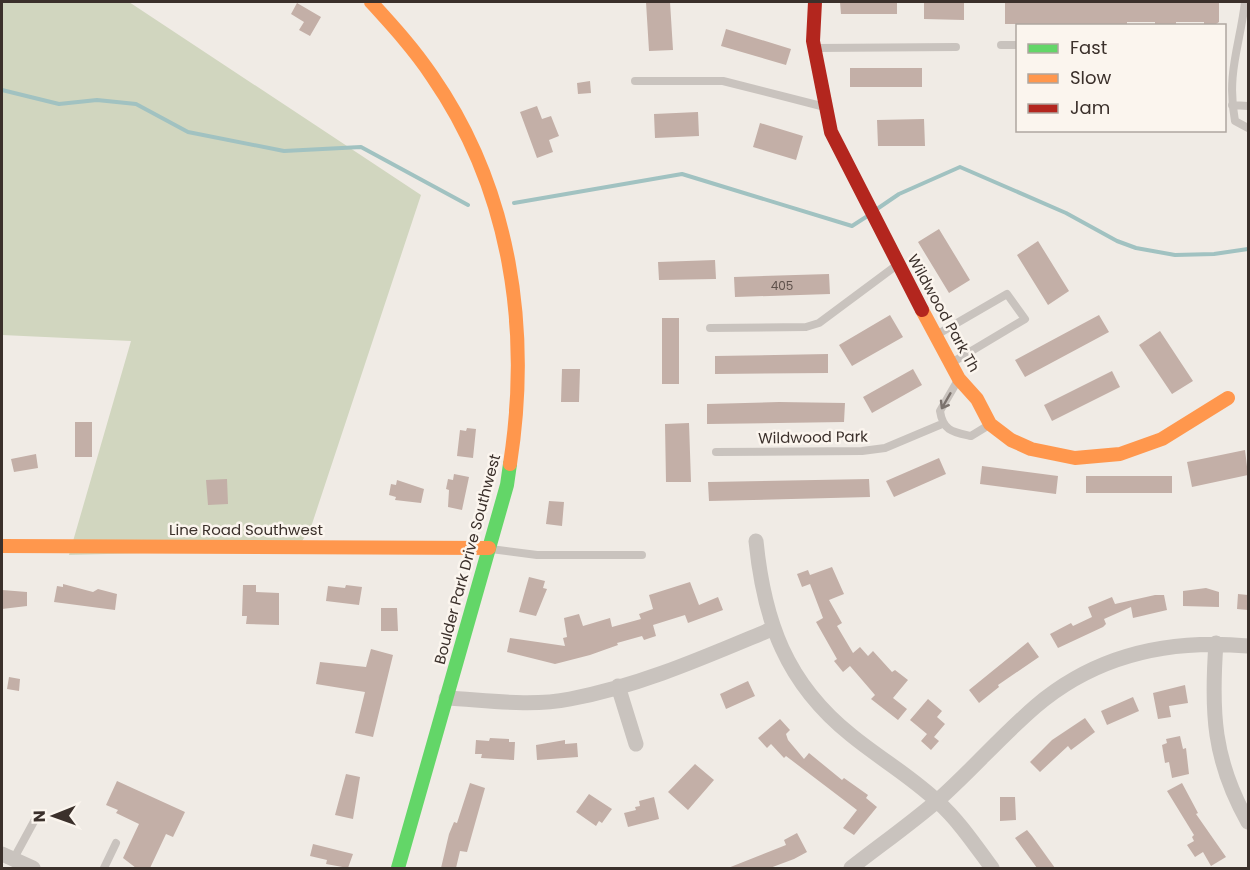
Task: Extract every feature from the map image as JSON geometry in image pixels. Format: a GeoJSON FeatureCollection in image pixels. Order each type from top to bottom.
{"type":"FeatureCollection","features":[{"type":"Feature","properties":{"kind":"street","name":"Boulder Park Drive Southwest"},"geometry":{"type":"LineString","coordinates":[[371,2],[433,76],[461,123],[483,176],[505,246],[516,310],[519,390],[517,424],[507,485],[398,868]]}},
{"type":"Feature","properties":{"kind":"street","name":"Wildwood Park Th"},"geometry":{"type":"LineString","coordinates":[[815,2],[815,48],[831,132],[959,379],[978,400],[990,424],[1004,436],[1031,449],[1066,458],[1100,458],[1160,440],[1228,398]]}},
{"type":"Feature","properties":{"kind":"street"},"geometry":{"type":"LineString","coordinates":[[756,541],[760,588],[772,629],[795,674],[824,711],[849,734],[937,801],[967,834],[992,868]]}},
{"type":"Feature","properties":{"kind":"street","name":"Line Road Southwest"},"geometry":{"type":"LineString","coordinates":[[2,546],[242,545],[489,548]]}},
{"type":"Feature","properties":{"kind":"street"},"geometry":{"type":"LineString","coordinates":[[446,698],[533,702],[568,700],[677,668],[772,629]]}},
{"type":"Feature","properties":{"kind":"street"},"geometry":{"type":"LineString","coordinates":[[1216,643],[1214,723],[1226,777],[1248,822]]}},
{"type":"Feature","properties":{"kind":"street"},"geometry":{"type":"LineString","coordinates":[[850,868],[937,801],[1037,706],[1080,675],[1112,660],[1146,650],[1180,644],[1216,643],[1248,646]]}},
{"type":"Feature","properties":{"kind":"street"},"geometry":{"type":"LineString","coordinates":[[618,686],[636,744]]}},
{"type":"Feature","properties":{"kind":"street"},"geometry":{"type":"LineString","coordinates":[[7,857],[33,868]]}},
{"type":"Feature","properties":{"kind":"lane"},"geometry":{"type":"LineString","coordinates":[[1245,2],[1246,16],[1235,47],[1232,105],[1235,121],[1248,128]]}},
{"type":"Feature","properties":{"kind":"lane"},"geometry":{"type":"LineString","coordinates":[[1001,45],[1016,45]]}},
{"type":"Feature","properties":{"kind":"lane"},"geometry":{"type":"LineString","coordinates":[[815,48],[956,47]]}},
{"type":"Feature","properties":{"kind":"lane"},"geometry":{"type":"LineString","coordinates":[[1226,47],[1235,47]]}},
{"type":"Feature","properties":{"kind":"lane"},"geometry":{"type":"LineString","coordinates":[[635,81],[723,81],[826,107]]}},
{"type":"Feature","properties":{"kind":"lane"},"geometry":{"type":"LineString","coordinates":[[1232,105],[1248,106]]}},
{"type":"Feature","properties":{"kind":"lane"},"geometry":{"type":"LineString","coordinates":[[710,328],[806,327],[819,323],[898,264]]}},
{"type":"Feature","properties":{"kind":"lane"},"geometry":{"type":"LineString","coordinates":[[937,335],[1007,294],[1025,319],[951,363]]}},
{"type":"Feature","properties":{"kind":"lane"},"geometry":{"type":"LineString","coordinates":[[959,379],[940,411],[942,424],[951,432],[971,436],[990,424]]}},
{"type":"Feature","properties":{"kind":"lane","name":"Wildwood Park"},"geometry":{"type":"LineString","coordinates":[[716,452],[862,451],[885,448],[942,424]]}},
{"type":"Feature","properties":{"kind":"lane"},"geometry":{"type":"LineString","coordinates":[[489,548],[568,556],[612,553],[642,555]]}},
{"type":"Feature","properties":{"kind":"lane"},"geometry":{"type":"LineString","coordinates":[[7,857],[38,814]]}},
{"type":"Feature","properties":{"kind":"lane"},"geometry":{"type":"LineString","coordinates":[[104,868],[116,843]]}},
{"type":"Feature","properties":{"kind":"green space"},"geometry":{"type":"Polygon","coordinates":[[[2,2],[129,2],[421,195],[311,527],[297,549],[69,555],[131,341],[2,335],[2,2]]]}},
{"type":"Feature","properties":{"kind":"building"},"geometry":{"type":"Polygon","coordinates":[[[646,2],[670,2],[673,50],[649,51],[646,2]]]}},
{"type":"Feature","properties":{"kind":"building"},"geometry":{"type":"Polygon","coordinates":[[[840,2],[897,2],[897,14],[841,14],[840,2]]]}},
{"type":"Feature","properties":{"kind":"building"},"geometry":{"type":"Polygon","coordinates":[[[924,2],[964,2],[964,20],[924,19],[924,2]]]}},
{"type":"Feature","properties":{"kind":"building"},"geometry":{"type":"Polygon","coordinates":[[[1005,2],[1219,2],[1219,22],[1216,24],[1127,22],[1127,24],[1005,24],[1005,2]]]}},
{"type":"Feature","properties":{"kind":"building"},"geometry":{"type":"Polygon","coordinates":[[[297,3],[321,17],[310,36],[299,30],[304,22],[291,14],[297,3]]]}},
{"type":"Feature","properties":{"kind":"building"},"geometry":{"type":"Polygon","coordinates":[[[726,29],[791,49],[786,65],[721,46],[726,29]]]}},
{"type":"Feature","properties":{"kind":"building"},"geometry":{"type":"Polygon","coordinates":[[[850,68],[922,68],[922,87],[850,87],[850,68]]]}},
{"type":"Feature","properties":{"kind":"building"},"geometry":{"type":"Polygon","coordinates":[[[590,81],[591,93],[578,94],[577,83],[590,81]]]}},
{"type":"Feature","properties":{"kind":"building"},"geometry":{"type":"Polygon","coordinates":[[[537,106],[542,119],[551,116],[559,136],[549,140],[553,152],[537,158],[520,112],[537,106]]]}},
{"type":"Feature","properties":{"kind":"building"},"geometry":{"type":"Polygon","coordinates":[[[698,112],[699,136],[655,138],[654,114],[698,112]]]}},
{"type":"Feature","properties":{"kind":"building"},"geometry":{"type":"Polygon","coordinates":[[[924,119],[925,146],[878,146],[877,120],[924,119]]]}},
{"type":"Feature","properties":{"kind":"building"},"geometry":{"type":"Polygon","coordinates":[[[760,123],[803,136],[796,160],[753,147],[760,123]]]}},
{"type":"Feature","properties":{"kind":"building"},"geometry":{"type":"Polygon","coordinates":[[[939,229],[970,280],[949,293],[918,242],[939,229]]]}},
{"type":"Feature","properties":{"kind":"building"},"geometry":{"type":"Polygon","coordinates":[[[1038,241],[1069,291],[1048,305],[1017,255],[1038,241]]]}},
{"type":"Feature","properties":{"kind":"building"},"geometry":{"type":"Polygon","coordinates":[[[715,260],[716,279],[659,280],[658,262],[715,260]]]}},
{"type":"Feature","properties":{"kind":"building"},"geometry":{"type":"Polygon","coordinates":[[[829,274],[830,294],[735,297],[734,277],[829,274]]]}},
{"type":"Feature","properties":{"kind":"building"},"geometry":{"type":"Polygon","coordinates":[[[890,315],[903,337],[852,366],[839,345],[890,315]]]}},
{"type":"Feature","properties":{"kind":"building"},"geometry":{"type":"Polygon","coordinates":[[[1099,315],[1109,332],[1025,377],[1015,360],[1099,315]]]}},
{"type":"Feature","properties":{"kind":"building"},"geometry":{"type":"Polygon","coordinates":[[[662,318],[679,318],[679,384],[662,384],[662,318]]]}},
{"type":"Feature","properties":{"kind":"building"},"geometry":{"type":"Polygon","coordinates":[[[1160,331],[1193,381],[1172,394],[1139,345],[1160,331]]]}},
{"type":"Feature","properties":{"kind":"building"},"geometry":{"type":"Polygon","coordinates":[[[828,354],[828,373],[715,374],[715,356],[828,354]]]}},
{"type":"Feature","properties":{"kind":"building"},"geometry":{"type":"Polygon","coordinates":[[[562,369],[580,369],[579,402],[561,402],[562,369]]]}},
{"type":"Feature","properties":{"kind":"building"},"geometry":{"type":"Polygon","coordinates":[[[913,369],[922,385],[872,413],[863,397],[913,369]]]}},
{"type":"Feature","properties":{"kind":"building"},"geometry":{"type":"Polygon","coordinates":[[[1112,371],[1120,387],[1052,421],[1044,405],[1112,371]]]}},
{"type":"Feature","properties":{"kind":"building"},"geometry":{"type":"Polygon","coordinates":[[[845,403],[844,422],[707,424],[707,404],[845,403]]]}},
{"type":"Feature","properties":{"kind":"building"},"geometry":{"type":"Polygon","coordinates":[[[75,422],[92,422],[92,457],[75,457],[75,422]]]}},
{"type":"Feature","properties":{"kind":"building"},"geometry":{"type":"Polygon","coordinates":[[[689,423],[691,482],[666,482],[665,424],[689,423]]]}},
{"type":"Feature","properties":{"kind":"building"},"geometry":{"type":"Polygon","coordinates":[[[467,428],[476,429],[473,458],[457,456],[460,430],[466,431],[467,428]]]}},
{"type":"Feature","properties":{"kind":"building"},"geometry":{"type":"Polygon","coordinates":[[[1245,450],[1248,475],[1192,487],[1187,462],[1245,450]]]}},
{"type":"Feature","properties":{"kind":"building"},"geometry":{"type":"Polygon","coordinates":[[[36,454],[38,468],[14,472],[11,459],[36,454]]]}},
{"type":"Feature","properties":{"kind":"building"},"geometry":{"type":"Polygon","coordinates":[[[939,458],[946,474],[894,497],[886,481],[939,458]]]}},
{"type":"Feature","properties":{"kind":"building"},"geometry":{"type":"Polygon","coordinates":[[[982,466],[1058,476],[1056,494],[980,484],[982,466]]]}},
{"type":"Feature","properties":{"kind":"building"},"geometry":{"type":"Polygon","coordinates":[[[454,474],[469,477],[462,510],[448,507],[449,490],[446,489],[448,479],[453,480],[454,474]]]}},
{"type":"Feature","properties":{"kind":"building"},"geometry":{"type":"Polygon","coordinates":[[[1086,476],[1172,476],[1172,493],[1086,493],[1086,476]]]}},
{"type":"Feature","properties":{"kind":"building"},"geometry":{"type":"Polygon","coordinates":[[[227,479],[228,504],[208,505],[206,480],[227,479]]]}},
{"type":"Feature","properties":{"kind":"building"},"geometry":{"type":"Polygon","coordinates":[[[869,479],[870,497],[709,501],[708,482],[869,479]]]}},
{"type":"Feature","properties":{"kind":"building"},"geometry":{"type":"Polygon","coordinates":[[[397,480],[424,489],[421,503],[395,500],[396,497],[389,495],[391,484],[396,485],[397,480]]]}},
{"type":"Feature","properties":{"kind":"building"},"geometry":{"type":"Polygon","coordinates":[[[549,501],[564,502],[562,526],[546,524],[549,501]]]}},
{"type":"Feature","properties":{"kind":"building"},"geometry":{"type":"Polygon","coordinates":[[[832,567],[844,594],[829,600],[842,623],[837,626],[853,653],[860,647],[868,656],[873,651],[892,672],[895,670],[908,680],[893,698],[907,709],[898,720],[871,699],[875,695],[850,666],[843,672],[834,661],[837,659],[816,622],[823,618],[810,584],[802,587],[797,574],[808,570],[810,575],[832,567]]]}},
{"type":"Feature","properties":{"kind":"building"},"geometry":{"type":"Polygon","coordinates":[[[529,577],[545,581],[543,588],[547,589],[536,616],[519,612],[529,577]]]}},
{"type":"Feature","properties":{"kind":"building"},"geometry":{"type":"Polygon","coordinates":[[[690,582],[699,605],[718,597],[723,610],[688,623],[685,615],[653,625],[656,636],[644,640],[642,636],[617,643],[618,645],[590,655],[555,664],[507,652],[510,638],[565,646],[563,638],[567,637],[564,618],[579,614],[583,626],[610,618],[612,627],[641,619],[639,614],[653,609],[649,595],[690,582]]]}},
{"type":"Feature","properties":{"kind":"building"},"geometry":{"type":"Polygon","coordinates":[[[63,584],[93,592],[98,589],[117,594],[115,610],[54,602],[57,586],[63,587],[63,584]]]}},
{"type":"Feature","properties":{"kind":"building"},"geometry":{"type":"Polygon","coordinates":[[[243,585],[256,585],[256,592],[279,593],[279,625],[246,624],[247,616],[242,616],[243,585]]]}},
{"type":"Feature","properties":{"kind":"building"},"geometry":{"type":"Polygon","coordinates":[[[346,585],[362,587],[359,605],[326,601],[328,586],[345,588],[346,585]]]}},
{"type":"Feature","properties":{"kind":"building"},"geometry":{"type":"Polygon","coordinates":[[[1206,588],[1219,592],[1219,607],[1183,606],[1183,591],[1206,588]]]}},
{"type":"Feature","properties":{"kind":"building"},"geometry":{"type":"Polygon","coordinates":[[[2,590],[27,592],[27,606],[2,609],[2,590]]]}},
{"type":"Feature","properties":{"kind":"building"},"geometry":{"type":"Polygon","coordinates":[[[1238,594],[1248,595],[1248,610],[1237,609],[1238,594]]]}},
{"type":"Feature","properties":{"kind":"building"},"geometry":{"type":"Polygon","coordinates":[[[1164,595],[1167,610],[1133,618],[1131,607],[1104,619],[1106,624],[1103,627],[1058,648],[1050,634],[1071,623],[1073,626],[1092,617],[1088,607],[1112,597],[1115,604],[1164,595]]]}},
{"type":"Feature","properties":{"kind":"building"},"geometry":{"type":"Polygon","coordinates":[[[381,608],[397,608],[398,631],[381,631],[381,608]]]}},
{"type":"Feature","properties":{"kind":"building"},"geometry":{"type":"Polygon","coordinates":[[[1028,642],[1039,657],[998,685],[999,687],[979,703],[969,690],[1028,642]]]}},
{"type":"Feature","properties":{"kind":"building"},"geometry":{"type":"Polygon","coordinates":[[[371,649],[393,655],[373,737],[355,733],[365,692],[316,684],[320,662],[366,667],[371,649]]]}},
{"type":"Feature","properties":{"kind":"building"},"geometry":{"type":"Polygon","coordinates":[[[9,677],[20,679],[19,691],[7,689],[9,677]]]}},
{"type":"Feature","properties":{"kind":"building"},"geometry":{"type":"Polygon","coordinates":[[[748,681],[755,696],[726,709],[720,694],[748,681]]]}},
{"type":"Feature","properties":{"kind":"building"},"geometry":{"type":"Polygon","coordinates":[[[1185,685],[1188,703],[1169,706],[1171,717],[1158,719],[1153,693],[1185,685]]]}},
{"type":"Feature","properties":{"kind":"building"},"geometry":{"type":"Polygon","coordinates":[[[1133,697],[1139,711],[1107,725],[1101,711],[1133,697]]]}},
{"type":"Feature","properties":{"kind":"building"},"geometry":{"type":"Polygon","coordinates":[[[928,699],[942,711],[937,717],[945,724],[934,737],[939,741],[931,750],[921,741],[927,734],[910,720],[928,699]]]}},
{"type":"Feature","properties":{"kind":"building"},"geometry":{"type":"Polygon","coordinates":[[[1085,718],[1095,732],[1071,750],[1068,746],[1040,772],[1030,762],[1052,740],[1085,718]]]}},
{"type":"Feature","properties":{"kind":"building"},"geometry":{"type":"Polygon","coordinates":[[[780,719],[790,730],[786,734],[788,740],[804,759],[809,753],[842,780],[844,778],[868,795],[866,798],[877,807],[854,835],[843,828],[857,810],[786,756],[784,758],[771,744],[767,748],[758,738],[780,719]]]}},
{"type":"Feature","properties":{"kind":"building"},"geometry":{"type":"Polygon","coordinates":[[[1180,736],[1183,749],[1186,748],[1189,774],[1172,778],[1169,762],[1165,763],[1162,745],[1167,743],[1166,739],[1180,736]]]}},
{"type":"Feature","properties":{"kind":"building"},"geometry":{"type":"Polygon","coordinates":[[[490,738],[509,739],[509,742],[515,742],[514,760],[481,758],[482,754],[475,754],[476,740],[489,741],[490,738]]]}},
{"type":"Feature","properties":{"kind":"building"},"geometry":{"type":"Polygon","coordinates":[[[565,740],[565,744],[577,743],[578,757],[537,760],[536,745],[565,740]]]}},
{"type":"Feature","properties":{"kind":"building"},"geometry":{"type":"Polygon","coordinates":[[[695,764],[714,780],[688,810],[668,792],[695,764]]]}},
{"type":"Feature","properties":{"kind":"building"},"geometry":{"type":"Polygon","coordinates":[[[346,774],[360,777],[353,819],[335,815],[346,774]]]}},
{"type":"Feature","properties":{"kind":"building"},"geometry":{"type":"Polygon","coordinates":[[[117,781],[185,812],[173,837],[166,834],[150,868],[136,868],[123,858],[139,824],[116,813],[118,810],[106,805],[117,781]]]}},
{"type":"Feature","properties":{"kind":"building"},"geometry":{"type":"Polygon","coordinates":[[[470,783],[485,788],[467,852],[460,851],[456,868],[441,868],[449,834],[454,822],[457,823],[470,783]]]}},
{"type":"Feature","properties":{"kind":"building"},"geometry":{"type":"Polygon","coordinates":[[[1182,783],[1198,813],[1196,814],[1226,857],[1211,866],[1203,852],[1195,857],[1187,845],[1194,841],[1192,837],[1194,835],[1167,791],[1182,783]]]}},
{"type":"Feature","properties":{"kind":"building"},"geometry":{"type":"Polygon","coordinates":[[[589,794],[612,809],[602,823],[599,821],[596,826],[576,812],[589,794]]]}},
{"type":"Feature","properties":{"kind":"building"},"geometry":{"type":"Polygon","coordinates":[[[654,797],[659,819],[628,827],[624,813],[636,810],[635,807],[640,806],[639,801],[654,797]]]}},
{"type":"Feature","properties":{"kind":"building"},"geometry":{"type":"Polygon","coordinates":[[[1000,797],[1015,797],[1016,820],[1000,821],[1000,797]]]}},
{"type":"Feature","properties":{"kind":"building"},"geometry":{"type":"Polygon","coordinates":[[[1027,830],[1055,868],[1037,868],[1015,838],[1027,830]]]}},
{"type":"Feature","properties":{"kind":"building"},"geometry":{"type":"Polygon","coordinates":[[[797,833],[807,852],[794,859],[770,868],[728,868],[786,845],[784,840],[797,833]]]}},
{"type":"Feature","properties":{"kind":"building"},"geometry":{"type":"Polygon","coordinates":[[[313,844],[353,854],[348,868],[326,864],[327,860],[310,856],[313,844]]]}},
{"type":"Feature","properties":{"kind":"waterway"},"geometry":{"type":"LineString","coordinates":[[2,90],[59,104],[97,100],[136,104],[188,132],[284,151],[361,147],[468,205]]}},
{"type":"Feature","properties":{"kind":"waterway"},"geometry":{"type":"LineString","coordinates":[[877,209],[899,194],[960,167],[1066,213],[1117,241],[1136,248],[1175,255],[1214,254],[1248,249]]}},
{"type":"Feature","properties":{"kind":"waterway"},"geometry":{"type":"LineString","coordinates":[[514,203],[682,174],[852,226],[866,217]]}},
{"type":"Feature","properties":{"kind":"traffic: fast"},"geometry":{"type":"LineString","coordinates":[[398,868],[507,485],[510,464]]}},
{"type":"Feature","properties":{"kind":"traffic: slow"},"geometry":{"type":"LineString","coordinates":[[371,2],[418,56],[459,120],[480,166],[497,213],[508,262],[515,312],[518,362],[516,413],[510,464]]}},
{"type":"Feature","properties":{"kind":"traffic: slow"},"geometry":{"type":"LineString","coordinates":[[922,310],[959,379],[977,399],[990,424],[1011,440],[1031,449],[1075,458],[1120,454],[1162,439],[1228,398]]}},
{"type":"Feature","properties":{"kind":"traffic: slow"},"geometry":{"type":"LineString","coordinates":[[2,546],[489,548]]}},
{"type":"Feature","properties":{"kind":"traffic: jam"},"geometry":{"type":"LineString","coordinates":[[815,2],[813,41],[831,132],[922,310]]}}]}
